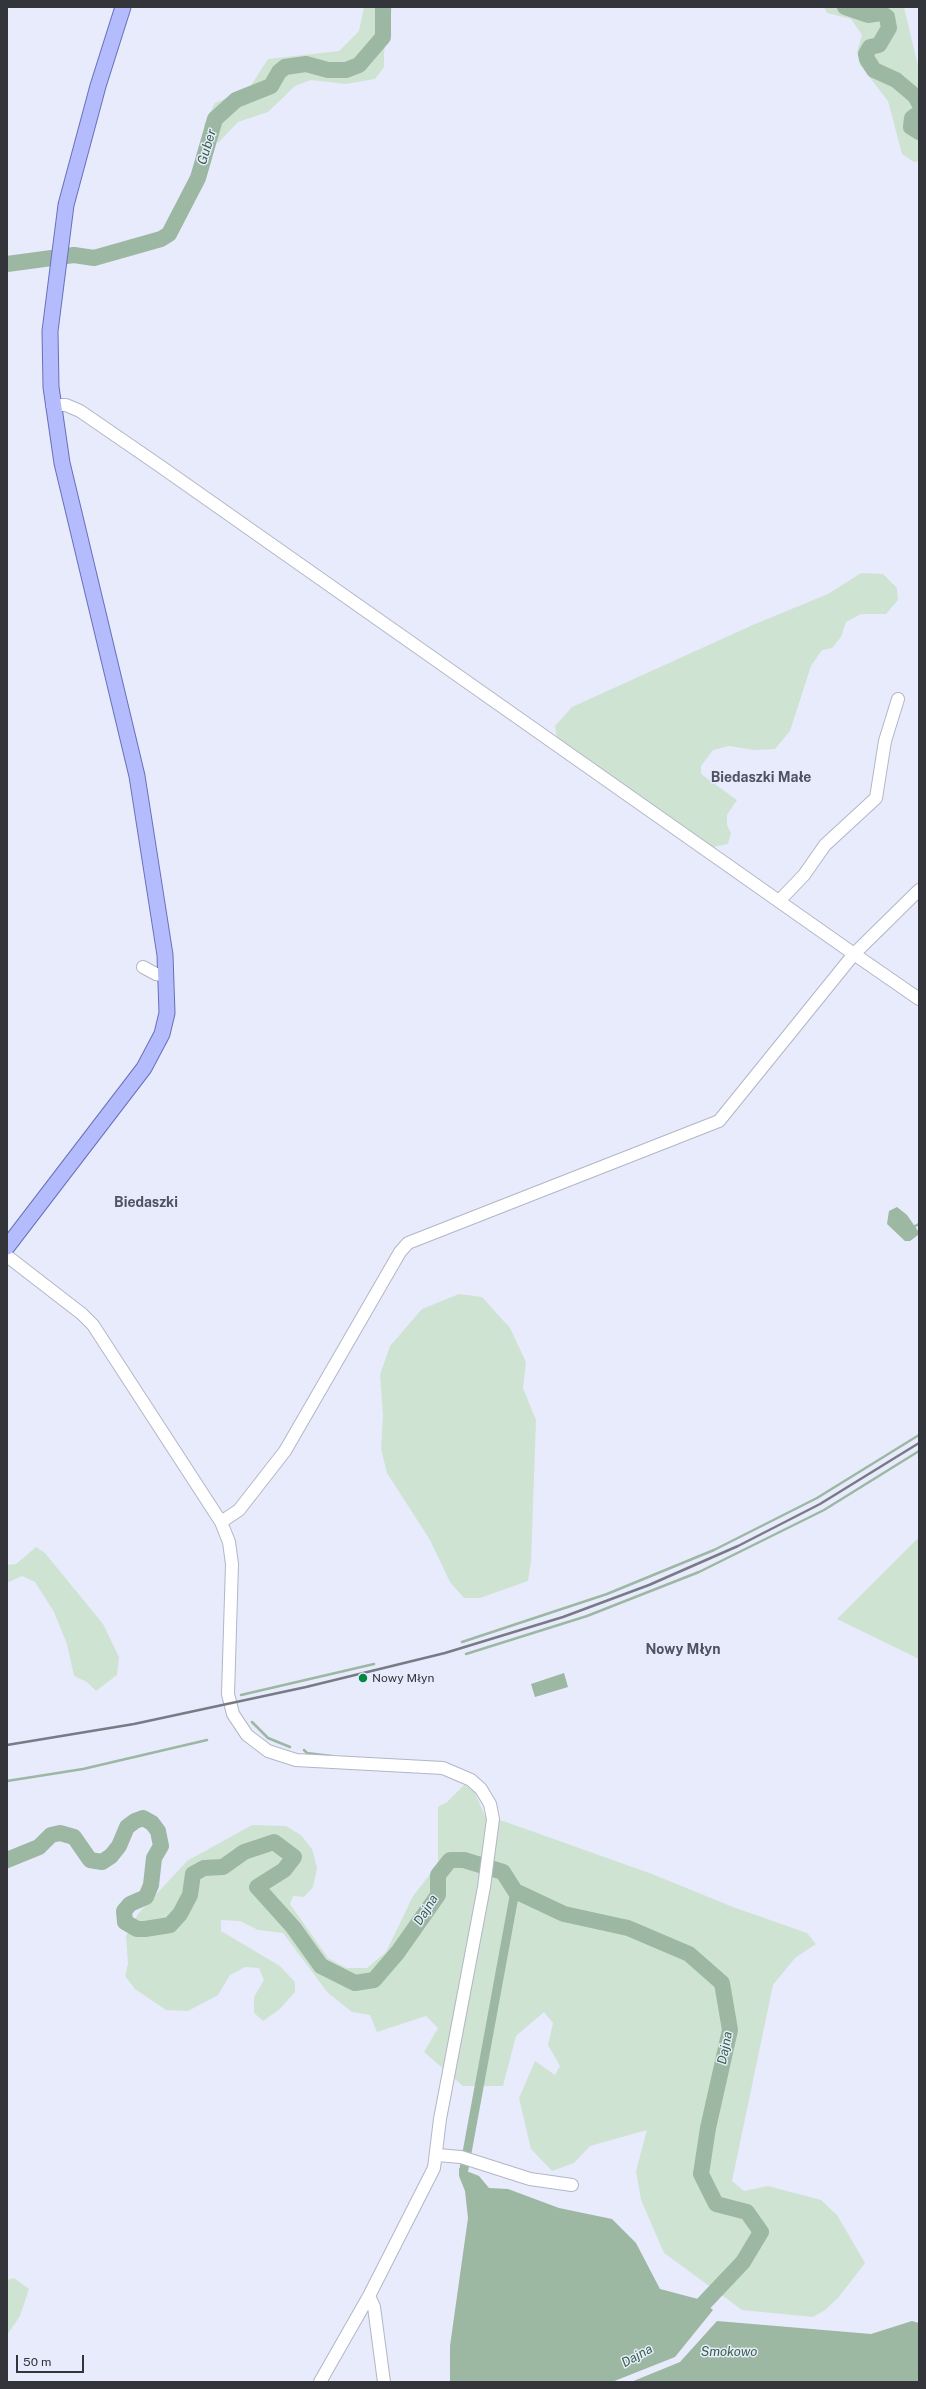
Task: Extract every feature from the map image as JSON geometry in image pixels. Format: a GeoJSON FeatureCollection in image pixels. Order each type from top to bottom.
{"type":"FeatureCollection","features":[{"type":"Feature","properties":{"kind":"main road"},"geometry":{"type":"LineString","coordinates":[[7,1247],[122,1099],[151,1059],[165,1024],[167,1003],[167,976],[136,776],[66,477],[52,405],[50,331],[61,242],[73,178],[123,7]]}},
{"type":"Feature","properties":{"kind":"street"},"geometry":{"type":"LineString","coordinates":[[52,405],[66,405],[80,412],[160,466],[919,999]]}},
{"type":"Feature","properties":{"kind":"street"},"geometry":{"type":"LineString","coordinates":[[779,901],[804,875],[825,845],[876,798],[885,741],[898,699]]}},
{"type":"Feature","properties":{"kind":"street"},"geometry":{"type":"LineString","coordinates":[[221,1522],[239,1510],[285,1451],[400,1252],[408,1243],[719,1121],[854,954],[919,890]]}},
{"type":"Feature","properties":{"kind":"street"},"geometry":{"type":"LineString","coordinates":[[143,967],[156,974],[167,976]]}},
{"type":"Feature","properties":{"kind":"street"},"geometry":{"type":"LineString","coordinates":[[7,1256],[82,1314],[94,1326],[221,1522],[229,1542],[232,1564],[228,1694],[233,1714],[247,1735],[268,1751],[290,1759],[444,1768],[459,1773],[481,1789],[490,1804],[493,1819],[484,1887],[440,2119],[437,2155],[427,2185],[369,2296],[320,2382]]}},
{"type":"Feature","properties":{"kind":"street"},"geometry":{"type":"LineString","coordinates":[[437,2155],[461,2157],[530,2179],[572,2185]]}},
{"type":"Feature","properties":{"kind":"street"},"geometry":{"type":"LineString","coordinates":[[369,2296],[374,2307],[384,2382]]}},
{"type":"Feature","properties":{"kind":"shaded area"},"geometry":{"type":"Polygon","coordinates":[[[364,7],[392,7],[384,52],[384,67],[375,79],[346,84],[311,80],[295,86],[268,112],[238,122],[218,143],[204,125],[215,103],[248,90],[268,59],[339,51],[359,31],[364,7]]]}},
{"type":"Feature","properties":{"kind":"shaded area"},"geometry":{"type":"Polygon","coordinates":[[[824,7],[904,7],[919,70],[919,161],[914,162],[902,154],[888,101],[860,65],[857,52],[862,35],[851,19],[827,13],[824,7]]]}},
{"type":"Feature","properties":{"kind":"shaded area"},"geometry":{"type":"Polygon","coordinates":[[[861,573],[883,574],[897,588],[898,600],[886,614],[861,614],[846,622],[841,637],[832,648],[822,650],[811,666],[790,731],[775,749],[755,750],[729,746],[713,750],[701,766],[701,774],[737,800],[727,815],[727,825],[731,833],[728,844],[713,847],[557,739],[555,726],[572,707],[755,624],[828,594],[861,573]]]}},
{"type":"Feature","properties":{"kind":"shaded area"},"geometry":{"type":"Polygon","coordinates":[[[459,1294],[482,1297],[510,1328],[526,1362],[523,1388],[536,1420],[531,1562],[528,1581],[480,1598],[464,1598],[450,1582],[430,1540],[387,1473],[381,1449],[383,1416],[380,1375],[390,1346],[422,1309],[459,1294]]]}},
{"type":"Feature","properties":{"kind":"shaded area"},"geometry":{"type":"Polygon","coordinates":[[[919,1537],[919,1659],[837,1619],[919,1537]]]}},
{"type":"Feature","properties":{"kind":"shaded area"},"geometry":{"type":"Polygon","coordinates":[[[36,1547],[45,1553],[103,1624],[119,1657],[117,1675],[96,1691],[87,1682],[74,1676],[67,1644],[54,1612],[35,1582],[22,1576],[7,1583],[7,1565],[16,1564],[36,1547]]]}},
{"type":"Feature","properties":{"kind":"shaded area"},"geometry":{"type":"Polygon","coordinates":[[[464,1785],[474,1791],[485,1816],[506,1822],[652,1874],[733,1907],[807,1933],[816,1944],[795,1958],[773,1985],[732,2181],[744,2191],[768,2186],[821,2200],[837,2215],[865,2263],[838,2298],[825,2310],[813,2317],[742,2310],[664,2253],[641,2200],[636,2171],[647,2130],[590,2146],[574,2163],[552,2171],[531,2149],[519,2098],[535,2061],[555,2075],[560,2066],[548,2045],[553,2023],[544,2012],[516,2036],[503,2086],[463,2086],[424,2052],[438,2028],[426,2016],[377,2032],[370,2015],[352,2012],[328,1993],[283,1933],[258,1930],[240,1921],[221,1920],[221,1931],[280,1966],[295,1982],[295,1992],[280,2009],[263,2021],[254,2013],[254,1997],[264,1980],[259,1968],[245,1967],[230,1975],[218,1995],[188,2011],[166,2010],[135,1989],[125,1976],[128,1964],[126,1936],[138,1914],[187,1861],[252,1825],[286,1826],[301,1835],[312,1849],[317,1868],[313,1887],[304,1897],[293,1896],[290,1904],[328,1958],[346,1968],[367,1968],[386,1952],[413,1896],[438,1864],[438,1807],[447,1802],[464,1785]]]}},
{"type":"Feature","properties":{"kind":"shaded area"},"geometry":{"type":"Polygon","coordinates":[[[14,2278],[29,2289],[20,2316],[7,2335],[7,2280],[14,2278]]]}},
{"type":"Feature","properties":{"kind":"water"},"geometry":{"type":"Polygon","coordinates":[[[897,1207],[907,1215],[918,1231],[918,1235],[910,1241],[905,1241],[887,1224],[889,1211],[897,1207]]]}},
{"type":"Feature","properties":{"kind":"water"},"geometry":{"type":"Polygon","coordinates":[[[564,1673],[568,1687],[535,1697],[531,1684],[564,1673]]]}},
{"type":"Feature","properties":{"kind":"water"},"geometry":{"type":"Polygon","coordinates":[[[459,2168],[479,2176],[489,2188],[508,2189],[559,2208],[612,2219],[636,2243],[660,2289],[698,2299],[713,2310],[675,2357],[612,2382],[450,2382],[450,2346],[468,2218],[465,2191],[459,2176],[459,2168]]]}},
{"type":"Feature","properties":{"kind":"water","name":"Smokowo"},"geometry":{"type":"Polygon","coordinates":[[[717,2321],[871,2334],[912,2321],[919,2323],[919,2382],[631,2382],[680,2362],[717,2321]]]}},
{"type":"Feature","properties":{"kind":"waterway","name":"Guber"},"geometry":{"type":"LineString","coordinates":[[7,264],[74,255],[94,258],[161,239],[169,234],[198,178],[215,119],[236,100],[271,86],[279,72],[285,67],[306,64],[328,70],[346,70],[359,65],[383,37],[383,7]]}},
{"type":"Feature","properties":{"kind":"waterway","name":"Guber"},"geometry":{"type":"LineString","coordinates":[[845,7],[868,15],[881,13],[887,17],[889,28],[879,45],[870,47],[866,54],[867,59],[874,70],[896,80],[915,96],[919,103]]}},
{"type":"Feature","properties":{"kind":"waterway","name":"Guber"},"geometry":{"type":"LineString","coordinates":[[919,113],[912,118],[911,127],[919,132]]}},
{"type":"Feature","properties":{"kind":"waterway"},"geometry":{"type":"LineString","coordinates":[[915,1226],[919,1224]]}},
{"type":"Feature","properties":{"kind":"waterway"},"geometry":{"type":"LineString","coordinates":[[462,1642],[607,1594],[714,1550],[817,1498],[919,1435]]}},
{"type":"Feature","properties":{"kind":"waterway"},"geometry":{"type":"LineString","coordinates":[[466,1654],[587,1616],[699,1572],[824,1510],[919,1451]]}},
{"type":"Feature","properties":{"kind":"waterway"},"geometry":{"type":"LineString","coordinates":[[241,1695],[374,1664]]}},
{"type":"Feature","properties":{"kind":"waterway"},"geometry":{"type":"LineString","coordinates":[[252,1722],[268,1738],[290,1747]]}},
{"type":"Feature","properties":{"kind":"waterway"},"geometry":{"type":"LineString","coordinates":[[7,1781],[83,1769],[207,1740]]}},
{"type":"Feature","properties":{"kind":"waterway"},"geometry":{"type":"LineString","coordinates":[[304,1750],[307,1753],[331,1756]]}},
{"type":"Feature","properties":{"kind":"waterway","name":"Dajna"},"geometry":{"type":"LineString","coordinates":[[7,1860],[39,1847],[51,1835],[60,1833],[74,1837],[90,1860],[102,1862],[111,1856],[119,1846],[127,1827],[135,1821],[143,1818],[152,1823],[158,1831],[161,1846],[154,1858],[151,1885],[146,1897],[130,1904],[124,1911],[125,1922],[137,1929],[145,1929],[170,1925],[180,1914],[190,1895],[193,1874],[204,1868],[223,1867],[244,1852],[274,1842],[294,1857],[284,1870],[257,1887],[293,1927],[321,1966],[355,1983],[374,1980],[398,1952],[438,1895],[438,1875],[450,1860],[464,1860],[503,1872],[515,1891],[564,1914],[628,1928],[689,1954],[722,1983],[730,2030],[708,2128],[701,2174],[716,2204],[747,2212],[761,2232],[743,2262],[689,2319]]}},
{"type":"Feature","properties":{"kind":"waterway"},"geometry":{"type":"LineString","coordinates":[[464,2169],[515,1891]]}},
{"type":"Feature","properties":{"kind":"railway"},"geometry":{"type":"LineString","coordinates":[[7,1745],[134,1724],[306,1687],[445,1653],[563,1617],[649,1585],[738,1546],[820,1504],[919,1443]]}},
{"type":"Feature","properties":{"kind":"place","name":"Nowy Młyn"},"geometry":{"type":"Point","coordinates":[363,1678]}},
{"type":"Feature","properties":{"kind":"district","name":"Biedaszki Małe"},"geometry":{"type":"Point","coordinates":[761,778]}},
{"type":"Feature","properties":{"kind":"district","name":"Biedaszki"},"geometry":{"type":"Point","coordinates":[146,1203]}},
{"type":"Feature","properties":{"kind":"district","name":"Nowy Młyn"},"geometry":{"type":"Point","coordinates":[683,1650]}}]}
